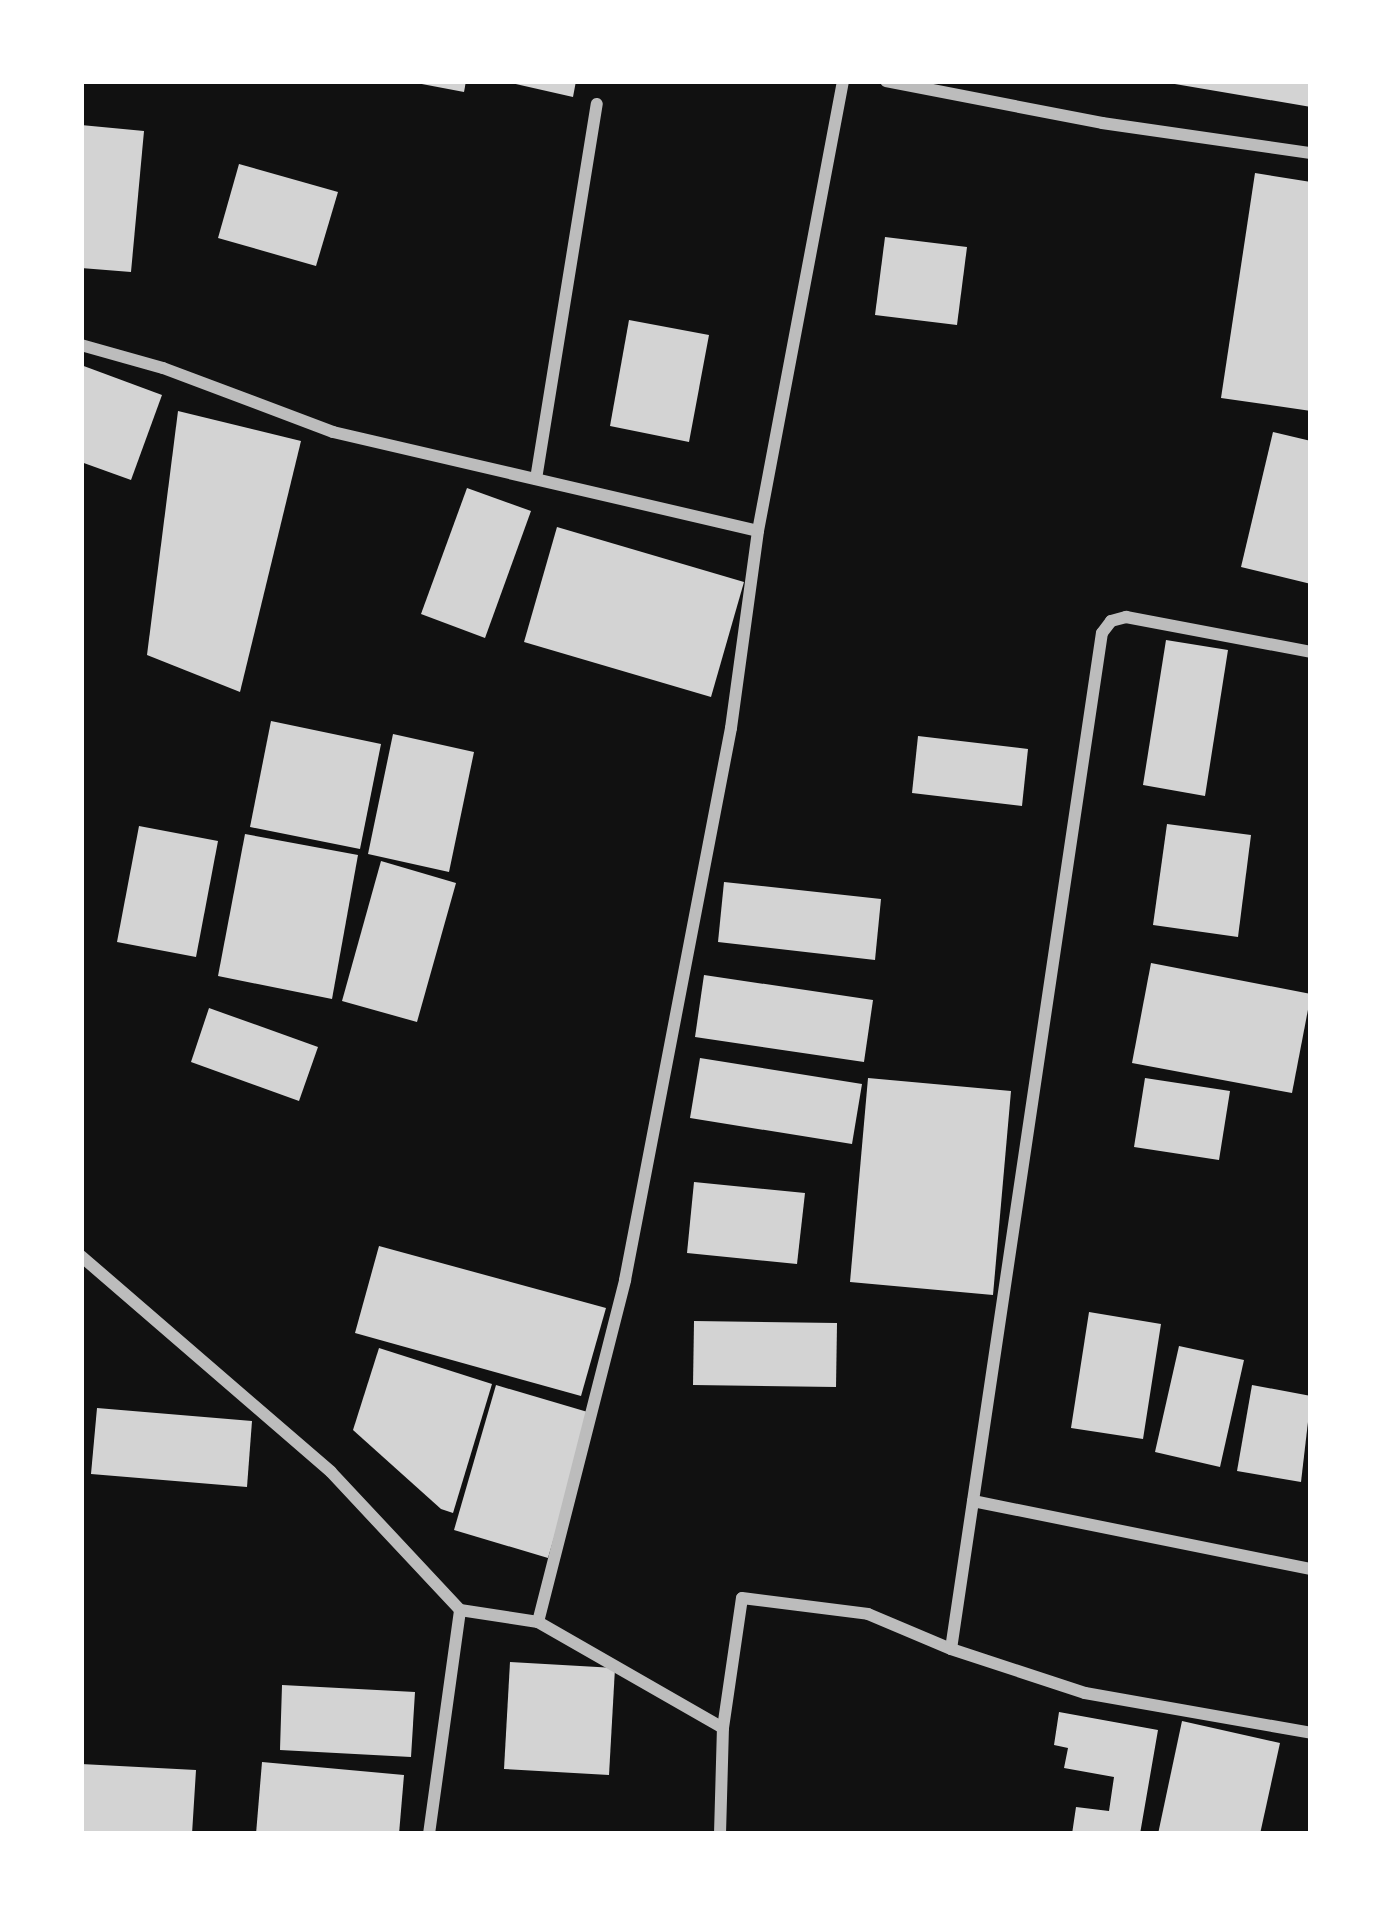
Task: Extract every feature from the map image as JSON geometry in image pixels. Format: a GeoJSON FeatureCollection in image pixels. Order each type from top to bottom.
{"type":"FeatureCollection","features":[{"type":"Feature","properties":{"kind":"street"},"geometry":{"type":"LineString","coordinates":[[538,1622],[625,1280],[731,728],[758,531],[843,81]]}},
{"type":"Feature","properties":{"kind":"street"},"geometry":{"type":"LineString","coordinates":[[886,81],[1102,123],[1311,153]]}},
{"type":"Feature","properties":{"kind":"street"},"geometry":{"type":"LineString","coordinates":[[536,479],[597,104]]}},
{"type":"Feature","properties":{"kind":"street"},"geometry":{"type":"LineString","coordinates":[[81,345],[163,368],[334,432],[758,531]]}},
{"type":"Feature","properties":{"kind":"street"},"geometry":{"type":"LineString","coordinates":[[950,1649],[1102,633],[1112,621],[1126,617],[1311,652]]}},
{"type":"Feature","properties":{"kind":"street"},"geometry":{"type":"LineString","coordinates":[[81,1256],[331,1472],[460,1610],[538,1622],[723,1728]]}},
{"type":"Feature","properties":{"kind":"street"},"geometry":{"type":"LineString","coordinates":[[973,1501],[1311,1569]]}},
{"type":"Feature","properties":{"kind":"street"},"geometry":{"type":"LineString","coordinates":[[720,1834],[723,1728],[742,1598],[868,1614],[950,1649],[1085,1693],[1311,1733]]}},
{"type":"Feature","properties":{"kind":"street"},"geometry":{"type":"LineString","coordinates":[[429,1834],[460,1610]]}},
{"type":"Feature","properties":{"kind":"building"},"geometry":{"type":"Polygon","coordinates":[[[406,81],[466,81],[464,92],[406,81]]]}},
{"type":"Feature","properties":{"kind":"building"},"geometry":{"type":"Polygon","coordinates":[[[502,81],[576,81],[573,97],[502,81]]]}},
{"type":"Feature","properties":{"kind":"building"},"geometry":{"type":"Polygon","coordinates":[[[1311,81],[1311,107],[1169,83],[1311,81]]]}},
{"type":"Feature","properties":{"kind":"building"},"geometry":{"type":"Polygon","coordinates":[[[81,125],[144,131],[131,272],[81,268],[81,125]]]}},
{"type":"Feature","properties":{"kind":"building"},"geometry":{"type":"Polygon","coordinates":[[[239,164],[338,192],[316,266],[218,238],[239,164]]]}},
{"type":"Feature","properties":{"kind":"building"},"geometry":{"type":"Polygon","coordinates":[[[1255,173],[1311,182],[1311,411],[1221,398],[1255,173]]]}},
{"type":"Feature","properties":{"kind":"building"},"geometry":{"type":"Polygon","coordinates":[[[885,237],[967,247],[957,325],[875,315],[885,237]]]}},
{"type":"Feature","properties":{"kind":"building"},"geometry":{"type":"Polygon","coordinates":[[[629,320],[709,335],[689,442],[610,426],[629,320]]]}},
{"type":"Feature","properties":{"kind":"building"},"geometry":{"type":"Polygon","coordinates":[[[81,365],[162,395],[131,480],[81,462],[81,365]]]}},
{"type":"Feature","properties":{"kind":"building"},"geometry":{"type":"Polygon","coordinates":[[[178,411],[301,441],[240,692],[147,655],[178,411]]]}},
{"type":"Feature","properties":{"kind":"building"},"geometry":{"type":"Polygon","coordinates":[[[1273,432],[1311,441],[1311,584],[1241,567],[1273,432]]]}},
{"type":"Feature","properties":{"kind":"building"},"geometry":{"type":"Polygon","coordinates":[[[467,488],[531,511],[485,638],[421,614],[467,488]]]}},
{"type":"Feature","properties":{"kind":"building"},"geometry":{"type":"Polygon","coordinates":[[[557,527],[744,582],[711,697],[524,642],[557,527]]]}},
{"type":"Feature","properties":{"kind":"building"},"geometry":{"type":"Polygon","coordinates":[[[1166,640],[1228,650],[1205,796],[1143,785],[1166,640]]]}},
{"type":"Feature","properties":{"kind":"building"},"geometry":{"type":"Polygon","coordinates":[[[271,721],[381,744],[360,849],[250,827],[271,721]]]}},
{"type":"Feature","properties":{"kind":"building"},"geometry":{"type":"Polygon","coordinates":[[[393,734],[474,752],[449,872],[368,854],[393,734]]]}},
{"type":"Feature","properties":{"kind":"building"},"geometry":{"type":"Polygon","coordinates":[[[918,736],[1028,749],[1022,806],[912,793],[918,736]]]}},
{"type":"Feature","properties":{"kind":"building"},"geometry":{"type":"Polygon","coordinates":[[[1167,824],[1251,835],[1238,937],[1153,925],[1167,824]]]}},
{"type":"Feature","properties":{"kind":"building"},"geometry":{"type":"Polygon","coordinates":[[[139,826],[218,841],[196,957],[117,942],[139,826]]]}},
{"type":"Feature","properties":{"kind":"building"},"geometry":{"type":"Polygon","coordinates":[[[245,834],[358,855],[332,999],[218,976],[245,834]]]}},
{"type":"Feature","properties":{"kind":"building"},"geometry":{"type":"Polygon","coordinates":[[[381,861],[456,883],[417,1022],[342,1001],[381,861]]]}},
{"type":"Feature","properties":{"kind":"building"},"geometry":{"type":"Polygon","coordinates":[[[724,882],[881,899],[875,960],[718,942],[724,882]]]}},
{"type":"Feature","properties":{"kind":"building"},"geometry":{"type":"Polygon","coordinates":[[[1151,963],[1311,994],[1292,1093],[1132,1063],[1151,963]]]}},
{"type":"Feature","properties":{"kind":"building"},"geometry":{"type":"Polygon","coordinates":[[[704,975],[873,1000],[864,1062],[695,1037],[704,975]]]}},
{"type":"Feature","properties":{"kind":"building"},"geometry":{"type":"Polygon","coordinates":[[[209,1008],[318,1047],[299,1101],[191,1062],[209,1008]]]}},
{"type":"Feature","properties":{"kind":"building"},"geometry":{"type":"Polygon","coordinates":[[[700,1058],[862,1084],[852,1144],[690,1118],[700,1058]]]}},
{"type":"Feature","properties":{"kind":"building"},"geometry":{"type":"Polygon","coordinates":[[[868,1078],[1011,1091],[993,1295],[850,1282],[868,1078]]]}},
{"type":"Feature","properties":{"kind":"building"},"geometry":{"type":"Polygon","coordinates":[[[1145,1078],[1230,1091],[1219,1160],[1134,1147],[1145,1078]]]}},
{"type":"Feature","properties":{"kind":"building"},"geometry":{"type":"Polygon","coordinates":[[[694,1182],[805,1193],[797,1264],[687,1253],[694,1182]]]}},
{"type":"Feature","properties":{"kind":"building"},"geometry":{"type":"Polygon","coordinates":[[[379,1246],[606,1308],[581,1396],[355,1333],[379,1246]]]}},
{"type":"Feature","properties":{"kind":"building"},"geometry":{"type":"Polygon","coordinates":[[[1089,1312],[1161,1324],[1143,1439],[1071,1428],[1089,1312]]]}},
{"type":"Feature","properties":{"kind":"building"},"geometry":{"type":"Polygon","coordinates":[[[694,1321],[837,1323],[836,1387],[693,1385],[694,1321]]]}},
{"type":"Feature","properties":{"kind":"building"},"geometry":{"type":"Polygon","coordinates":[[[1179,1346],[1244,1360],[1220,1467],[1155,1452],[1179,1346]]]}},
{"type":"Feature","properties":{"kind":"building"},"geometry":{"type":"Polygon","coordinates":[[[379,1348],[492,1384],[453,1513],[441,1509],[353,1430],[379,1348]]]}},
{"type":"Feature","properties":{"kind":"building"},"geometry":{"type":"Polygon","coordinates":[[[496,1385],[591,1413],[548,1558],[454,1530],[496,1385]]]}},
{"type":"Feature","properties":{"kind":"building"},"geometry":{"type":"Polygon","coordinates":[[[1252,1385],[1311,1396],[1301,1482],[1237,1471],[1252,1385]]]}},
{"type":"Feature","properties":{"kind":"building"},"geometry":{"type":"Polygon","coordinates":[[[97,1408],[252,1421],[247,1487],[91,1474],[97,1408]]]}},
{"type":"Feature","properties":{"kind":"building"},"geometry":{"type":"Polygon","coordinates":[[[510,1662],[615,1668],[609,1775],[504,1769],[510,1662]]]}},
{"type":"Feature","properties":{"kind":"building"},"geometry":{"type":"Polygon","coordinates":[[[282,1685],[415,1692],[411,1757],[280,1750],[282,1685]]]}},
{"type":"Feature","properties":{"kind":"building"},"geometry":{"type":"Polygon","coordinates":[[[1059,1712],[1158,1730],[1140,1834],[1072,1834],[1076,1807],[1109,1811],[1114,1777],[1064,1768],[1068,1748],[1054,1745],[1059,1712]]]}},
{"type":"Feature","properties":{"kind":"building"},"geometry":{"type":"Polygon","coordinates":[[[1182,1721],[1280,1743],[1260,1834],[1158,1834],[1182,1721]]]}},
{"type":"Feature","properties":{"kind":"building"},"geometry":{"type":"Polygon","coordinates":[[[262,1762],[404,1775],[399,1834],[256,1834],[262,1762]]]}},
{"type":"Feature","properties":{"kind":"building"},"geometry":{"type":"Polygon","coordinates":[[[81,1764],[196,1770],[192,1834],[81,1834],[81,1764]]]}}]}
